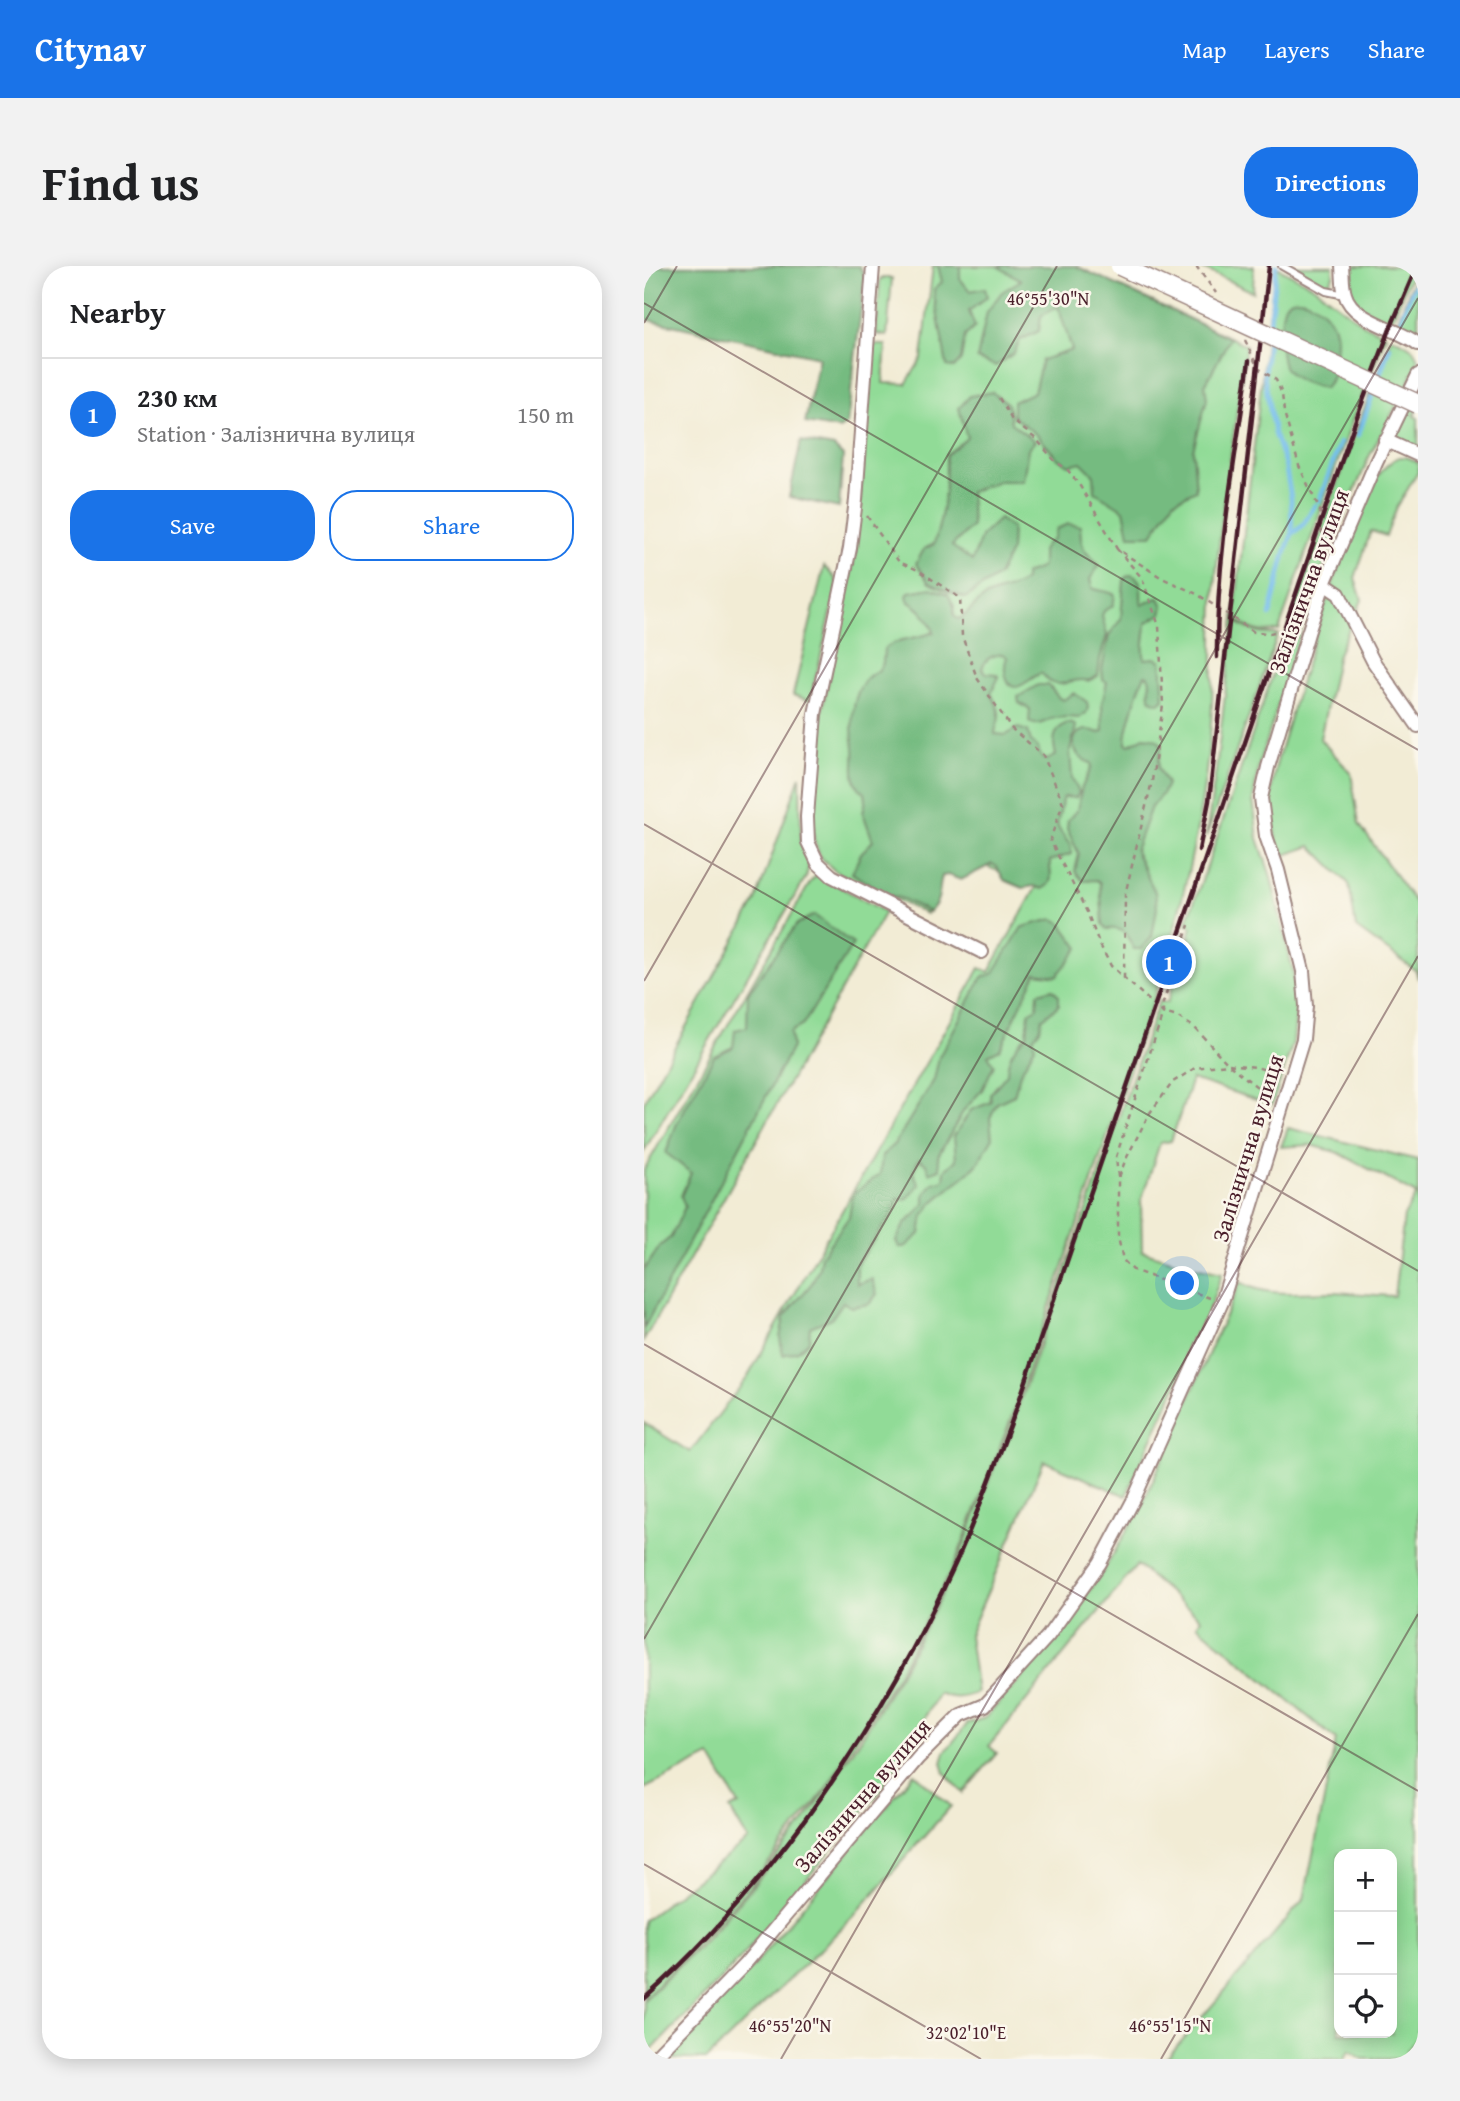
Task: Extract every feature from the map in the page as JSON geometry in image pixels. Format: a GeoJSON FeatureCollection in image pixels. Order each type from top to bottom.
{"type":"FeatureCollection","features":[{"type":"Feature","properties":{"kind":"main road"},"geometry":{"type":"LineString","coordinates":[[1119,266],[1418,404]]}},
{"type":"Feature","properties":{"kind":"street"},"geometry":{"type":"LineString","coordinates":[[873,266],[856,500],[850,548],[816,714],[807,817],[808,842],[818,863],[832,876],[982,951]]}},
{"type":"Feature","properties":{"kind":"street"},"geometry":{"type":"LineString","coordinates":[[1342,266],[1345,295],[1351,307],[1418,344]]}},
{"type":"Feature","properties":{"kind":"street","name":"Залізнична вулиця"},"geometry":{"type":"LineString","coordinates":[[653,2059],[744,1965],[918,1758],[961,1715],[985,1705],[1048,1636],[1100,1563],[1134,1499],[1222,1302],[1303,1039],[1306,1006],[1303,971],[1278,870],[1266,836],[1261,798],[1324,584],[1385,440],[1418,376]]}},
{"type":"Feature","properties":{"kind":"street"},"geometry":{"type":"LineString","coordinates":[[1385,440],[1418,455]]}},
{"type":"Feature","properties":{"kind":"street"},"geometry":{"type":"LineString","coordinates":[[1324,584],[1339,594],[1373,661],[1418,726]]}},
{"type":"Feature","properties":{"kind":"lane"},"geometry":{"type":"LineString","coordinates":[[1282,266],[1326,291],[1345,295]]}},
{"type":"Feature","properties":{"kind":"path"},"geometry":{"type":"LineString","coordinates":[[1263,371],[1276,380],[1282,394],[1298,466],[1320,510],[1319,527],[1324,539],[1336,555]]}},
{"type":"Feature","properties":{"kind":"path"},"geometry":{"type":"LineString","coordinates":[[999,398],[1012,420],[1067,469],[1080,486],[1117,550],[1142,578],[1159,626],[1163,705],[1152,781],[1125,895],[1124,978]]}},
{"type":"Feature","properties":{"kind":"path"},"geometry":{"type":"LineString","coordinates":[[856,500],[899,562],[929,577],[960,598],[962,636],[977,678],[1012,729],[1043,755],[1063,803],[1050,840],[1111,966],[1163,1013],[1178,1017],[1195,1028],[1228,1065],[1282,1106]]}},
{"type":"Feature","properties":{"kind":"path"},"geometry":{"type":"LineString","coordinates":[[1117,550],[1162,578],[1197,594],[1254,632],[1283,630],[1308,633]]}},
{"type":"Feature","properties":{"kind":"path"},"geometry":{"type":"LineString","coordinates":[[1189,925],[1116,1157],[1118,1237],[1123,1260],[1133,1270],[1222,1302]]}},
{"type":"Feature","properties":{"kind":"path"},"geometry":{"type":"LineString","coordinates":[[1118,1180],[1149,1114],[1173,1082],[1195,1068],[1228,1065],[1256,1067],[1291,1078]]}},
{"type":"Feature","properties":{"kind":"green space"},"geometry":{"type":"Polygon","coordinates":[[[644,266],[859,266],[865,276],[847,424],[839,429],[805,423],[819,357],[644,319],[644,266]]]}},
{"type":"Feature","properties":{"kind":"green space"},"geometry":{"type":"Polygon","coordinates":[[[933,266],[1076,266],[1246,345],[1218,557],[1211,717],[1202,802],[1173,934],[1154,998],[1017,1403],[956,1560],[901,1669],[825,1790],[751,1885],[703,1939],[644,1998],[644,1920],[748,1840],[730,1809],[739,1805],[710,1756],[644,1789],[644,1423],[690,1452],[747,1378],[980,968],[989,972],[1037,886],[952,853],[926,914],[835,871],[820,857],[814,840],[811,817],[821,716],[856,548],[873,345],[886,345],[883,383],[906,384],[922,358],[933,266]]]}},
{"type":"Feature","properties":{"kind":"green space"},"geometry":{"type":"Polygon","coordinates":[[[938,266],[960,266],[960,279],[970,291],[985,288],[987,297],[969,311],[975,327],[965,336],[961,360],[954,368],[947,366],[934,295],[934,289],[942,282],[938,266]]]}},
{"type":"Feature","properties":{"kind":"green space"},"geometry":{"type":"Polygon","coordinates":[[[997,266],[1076,266],[1230,338],[1205,385],[1207,399],[1193,450],[1196,490],[1174,501],[1152,535],[1129,535],[1124,510],[1095,492],[1094,475],[1081,462],[1069,465],[1058,459],[1038,436],[1013,416],[1013,402],[1034,392],[1042,360],[1072,350],[1058,306],[1041,316],[1039,331],[1020,340],[1014,353],[996,366],[977,359],[987,312],[1002,292],[1021,280],[997,266]]]}},
{"type":"Feature","properties":{"kind":"green space"},"geometry":{"type":"Polygon","coordinates":[[[1197,266],[1254,266],[1253,292],[1197,266]]]}},
{"type":"Feature","properties":{"kind":"green space"},"geometry":{"type":"Polygon","coordinates":[[[1275,266],[1313,286],[1363,324],[1386,335],[1352,421],[1279,630],[1266,632],[1250,628],[1234,618],[1275,266]]]}},
{"type":"Feature","properties":{"kind":"green space"},"geometry":{"type":"Polygon","coordinates":[[[1287,266],[1333,266],[1333,276],[1327,286],[1287,266]]]}},
{"type":"Feature","properties":{"kind":"green space"},"geometry":{"type":"Polygon","coordinates":[[[1346,266],[1415,266],[1391,322],[1370,313],[1356,303],[1349,290],[1346,266]]]}},
{"type":"Feature","properties":{"kind":"green space"},"geometry":{"type":"Polygon","coordinates":[[[1418,269],[1418,337],[1396,324],[1418,269]]]}},
{"type":"Feature","properties":{"kind":"green space"},"geometry":{"type":"Polygon","coordinates":[[[882,278],[892,278],[887,336],[876,334],[882,278]]]}},
{"type":"Feature","properties":{"kind":"green space"},"geometry":{"type":"Polygon","coordinates":[[[1292,299],[1305,300],[1315,305],[1328,316],[1334,328],[1336,341],[1333,369],[1325,388],[1298,379],[1288,372],[1283,363],[1282,314],[1287,302],[1292,299]]]}},
{"type":"Feature","properties":{"kind":"green space"},"geometry":{"type":"Polygon","coordinates":[[[1391,337],[1413,350],[1418,365],[1369,457],[1317,581],[1259,765],[1253,800],[1258,838],[1270,874],[1293,971],[1297,1004],[1293,1043],[1272,1105],[1192,1079],[1171,1141],[1160,1143],[1141,1201],[1142,1251],[1177,1262],[1176,1266],[1194,1272],[1195,1267],[1222,1273],[1204,1324],[1126,1496],[1044,1461],[969,1635],[977,1693],[958,1698],[939,1693],[883,1788],[739,1960],[644,2058],[644,2000],[705,1941],[803,1824],[859,1742],[903,1669],[958,1560],[1019,1404],[1159,1001],[1167,1003],[1192,927],[1186,924],[1337,483],[1391,337]]]}},
{"type":"Feature","properties":{"kind":"green space"},"geometry":{"type":"Polygon","coordinates":[[[1418,387],[1418,407],[1414,416],[1418,418],[1418,448],[1397,438],[1395,434],[1418,387]]]}},
{"type":"Feature","properties":{"kind":"green space"},"geometry":{"type":"Polygon","coordinates":[[[992,392],[1008,404],[1011,423],[1035,441],[1028,449],[1023,481],[998,481],[970,492],[972,526],[952,546],[972,561],[982,535],[999,519],[1012,528],[1011,550],[998,576],[965,598],[929,583],[916,564],[924,549],[934,544],[944,500],[946,455],[967,438],[959,408],[970,396],[992,392]]]}},
{"type":"Feature","properties":{"kind":"green space"},"geometry":{"type":"Polygon","coordinates":[[[801,441],[834,447],[843,456],[839,508],[789,497],[801,441]]]}},
{"type":"Feature","properties":{"kind":"green space"},"geometry":{"type":"Polygon","coordinates":[[[1399,457],[1418,462],[1418,472],[1397,507],[1386,536],[1371,531],[1355,578],[1362,600],[1338,654],[1320,739],[1351,773],[1359,824],[1414,901],[1418,913],[1418,979],[1416,971],[1356,928],[1349,884],[1311,846],[1282,856],[1275,834],[1270,798],[1275,769],[1299,687],[1344,553],[1376,479],[1386,466],[1399,457]]]}},
{"type":"Feature","properties":{"kind":"green space"},"geometry":{"type":"Polygon","coordinates":[[[1068,524],[1080,526],[1084,549],[1099,566],[1090,579],[1092,588],[1115,595],[1113,606],[1104,611],[1102,616],[1107,635],[1098,676],[1088,681],[1055,684],[1041,673],[1014,687],[1006,677],[1007,657],[1003,654],[990,658],[982,669],[999,677],[991,693],[999,713],[995,734],[1006,735],[1018,728],[1028,731],[1031,742],[1037,747],[1042,758],[1047,760],[1056,755],[1054,738],[1058,730],[1068,724],[1076,726],[1070,751],[1072,778],[1079,792],[1076,798],[1064,797],[1062,800],[1058,824],[1060,832],[1071,846],[1071,854],[1050,861],[1051,877],[1042,889],[1034,886],[1023,888],[1004,880],[997,867],[992,864],[961,880],[948,875],[942,876],[938,899],[929,912],[903,899],[885,894],[852,873],[861,853],[873,841],[863,813],[865,793],[856,783],[854,772],[852,728],[857,694],[862,684],[878,671],[883,663],[884,649],[896,642],[934,632],[924,615],[909,602],[909,592],[931,588],[948,594],[954,606],[954,616],[959,619],[983,598],[1011,588],[1025,580],[1025,574],[1038,569],[1042,565],[1042,551],[1053,539],[1056,529],[1068,524]]]}},
{"type":"Feature","properties":{"kind":"green space"},"geometry":{"type":"Polygon","coordinates":[[[824,566],[838,585],[810,701],[793,695],[824,566]]]}},
{"type":"Feature","properties":{"kind":"green space"},"geometry":{"type":"Polygon","coordinates":[[[1131,575],[1139,580],[1142,605],[1159,598],[1163,606],[1161,614],[1146,623],[1143,651],[1145,659],[1155,658],[1161,661],[1164,699],[1159,703],[1151,700],[1149,679],[1145,675],[1126,738],[1126,744],[1129,745],[1144,737],[1153,738],[1161,744],[1159,768],[1167,784],[1151,807],[1135,851],[1155,892],[1157,908],[1152,937],[1141,949],[1134,949],[1122,931],[1107,929],[1103,924],[1100,883],[1097,880],[1083,881],[1075,871],[1079,854],[1067,829],[1068,820],[1077,810],[1082,787],[1092,767],[1091,763],[1076,753],[1074,740],[1082,731],[1103,731],[1102,704],[1107,682],[1103,680],[1102,669],[1109,635],[1121,619],[1124,580],[1131,575]]]}},
{"type":"Feature","properties":{"kind":"green space"},"geometry":{"type":"Polygon","coordinates":[[[1234,620],[1254,631],[1278,634],[1206,837],[1216,770],[1234,620]]]}},
{"type":"Feature","properties":{"kind":"green space"},"geometry":{"type":"Polygon","coordinates":[[[1038,685],[1048,685],[1063,700],[1074,693],[1087,702],[1086,713],[1079,718],[1055,718],[1036,724],[1029,722],[1030,709],[1019,703],[1018,697],[1038,685]]]}},
{"type":"Feature","properties":{"kind":"green space"},"geometry":{"type":"Polygon","coordinates":[[[800,776],[801,842],[810,861],[806,877],[644,1151],[644,1102],[755,903],[800,776]]]}},
{"type":"Feature","properties":{"kind":"green space"},"geometry":{"type":"Polygon","coordinates":[[[821,874],[885,912],[644,1340],[644,1170],[811,881],[821,874]]]}},
{"type":"Feature","properties":{"kind":"green space"},"geometry":{"type":"Polygon","coordinates":[[[814,915],[853,944],[803,1025],[790,1032],[792,1047],[644,1328],[644,1270],[661,1245],[671,1237],[685,1207],[681,1196],[691,1173],[666,1153],[677,1123],[714,1056],[733,1047],[735,1030],[747,1027],[748,993],[797,924],[814,915]]]}},
{"type":"Feature","properties":{"kind":"green space"},"geometry":{"type":"Polygon","coordinates":[[[1053,919],[1060,922],[1079,948],[1057,976],[1036,973],[1000,1049],[988,1055],[994,1065],[982,1090],[964,1110],[938,1156],[940,1169],[929,1173],[927,1165],[919,1159],[913,1172],[919,1185],[906,1200],[898,1199],[893,1213],[857,1263],[857,1284],[872,1279],[877,1294],[869,1304],[851,1307],[843,1302],[832,1318],[810,1327],[809,1341],[798,1351],[783,1355],[780,1338],[784,1317],[812,1283],[821,1256],[849,1217],[856,1192],[880,1174],[882,1156],[895,1143],[934,1080],[939,1057],[982,977],[993,974],[1022,927],[1053,919]]]}},
{"type":"Feature","properties":{"kind":"green space"},"geometry":{"type":"Polygon","coordinates":[[[1053,989],[1059,996],[1059,1005],[1042,1019],[1040,1029],[1033,1038],[1035,1046],[1020,1074],[1014,1095],[997,1103],[990,1118],[992,1139],[976,1166],[931,1204],[923,1216],[920,1234],[905,1247],[899,1247],[896,1241],[905,1223],[925,1203],[925,1194],[933,1183],[944,1180],[945,1170],[956,1160],[954,1136],[971,1110],[991,1102],[990,1094],[1007,1074],[1012,1052],[1027,1035],[1029,1013],[1037,1008],[1038,993],[1053,989]]]}},
{"type":"Feature","properties":{"kind":"green space"},"geometry":{"type":"Polygon","coordinates":[[[1288,1128],[1418,1160],[1418,2036],[1406,2053],[1413,2059],[1363,2059],[1349,2051],[1344,2059],[1166,2059],[1304,1899],[1336,1740],[1197,1625],[1201,1619],[1137,1565],[989,1746],[997,1753],[963,1793],[945,1773],[942,1763],[945,1752],[968,1723],[985,1718],[1054,1641],[1107,1565],[1143,1503],[1240,1282],[1274,1292],[1394,1296],[1404,1216],[1416,1194],[1339,1153],[1311,1145],[1281,1147],[1288,1128]]]}},
{"type":"Feature","properties":{"kind":"green space"},"geometry":{"type":"Polygon","coordinates":[[[914,1773],[951,1806],[852,1918],[707,2059],[661,2059],[750,1970],[914,1773]]]}},
{"type":"Feature","properties":{"kind":"waterway"},"geometry":{"type":"LineString","coordinates":[[1269,331],[1276,266]]}},
{"type":"Feature","properties":{"kind":"waterway"},"geometry":{"type":"LineString","coordinates":[[1400,320],[1418,277]]}},
{"type":"Feature","properties":{"kind":"waterway"},"geometry":{"type":"LineString","coordinates":[[1268,340],[1264,375],[1274,434],[1285,464],[1291,498],[1292,534]]}},
{"type":"Feature","properties":{"kind":"waterway"},"geometry":{"type":"LineString","coordinates":[[1378,379],[1390,347]]}},
{"type":"Feature","properties":{"kind":"waterway"},"geometry":{"type":"LineString","coordinates":[[1358,436],[1375,388]]}},
{"type":"Feature","properties":{"kind":"waterway"},"geometry":{"type":"LineString","coordinates":[[1319,501],[1340,443]]}},
{"type":"Feature","properties":{"kind":"waterway"},"geometry":{"type":"LineString","coordinates":[[1270,615],[1292,534],[1303,525],[1315,505]]}},
{"type":"Feature","properties":{"kind":"railway"},"geometry":{"type":"LineString","coordinates":[[1199,850],[1209,801],[1269,266]]}},
{"type":"Feature","properties":{"kind":"railway"},"geometry":{"type":"LineString","coordinates":[[644,1999],[692,1953],[738,1903],[822,1796],[895,1681],[956,1562],[1018,1404],[1355,422],[1417,266]]}},
{"type":"Feature","properties":{"kind":"railway"},"geometry":{"type":"LineString","coordinates":[[1217,657],[1223,546],[1249,361]]}},
{"type":"Feature","properties":{"kind":"place","name":"230 км"},"geometry":{"type":"Point","coordinates":[1169,962]}}]}
